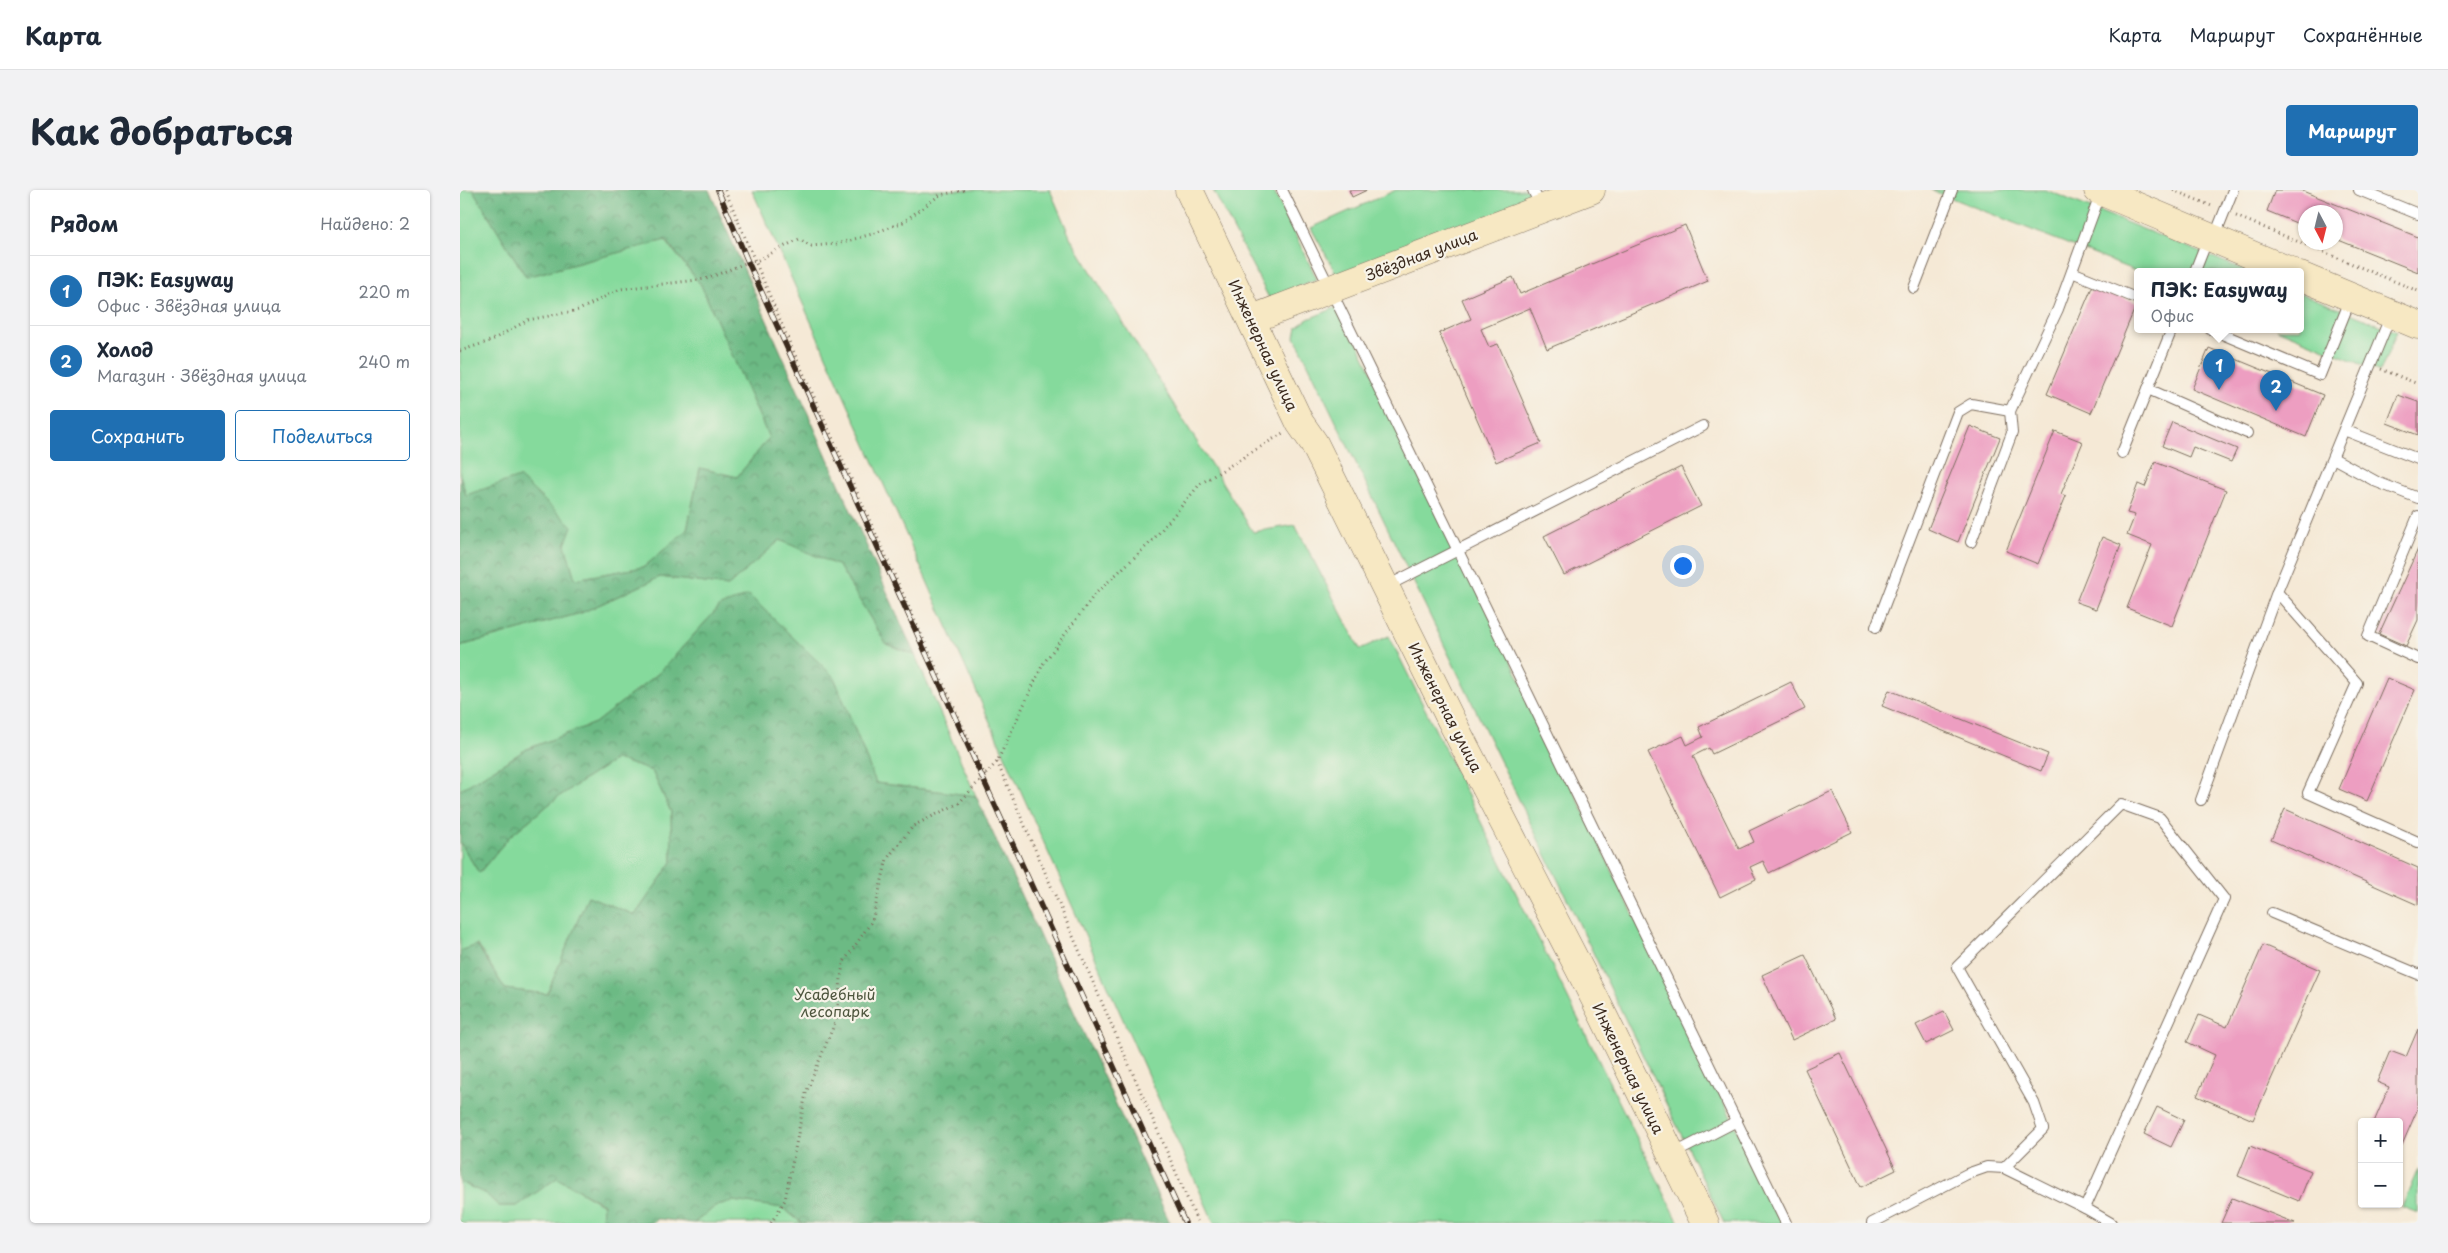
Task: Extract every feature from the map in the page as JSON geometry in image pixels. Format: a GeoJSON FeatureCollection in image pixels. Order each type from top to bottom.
{"type":"FeatureCollection","features":[{"type":"Feature","properties":{"kind":"main road","name":"Инженерная улица"},"geometry":{"type":"LineString","coordinates":[[1189,190],[1300,422],[1314,444],[1451,720],[1594,997],[1705,1223]]}},
{"type":"Feature","properties":{"kind":"main road","name":"Звёздная улица"},"geometry":{"type":"LineString","coordinates":[[1252,319],[1330,289],[1537,199],[1590,190]]}},
{"type":"Feature","properties":{"kind":"main road"},"geometry":{"type":"LineString","coordinates":[[2099,191],[2283,268]]}},
{"type":"Feature","properties":{"kind":"main road"},"geometry":{"type":"LineString","coordinates":[[2304,278],[2418,325]]}},
{"type":"Feature","properties":{"kind":"lane"},"geometry":{"type":"LineString","coordinates":[[1282,190],[1786,1223]]}},
{"type":"Feature","properties":{"kind":"lane"},"geometry":{"type":"LineString","coordinates":[[1914,288],[1952,190]]}},
{"type":"Feature","properties":{"kind":"lane"},"geometry":{"type":"LineString","coordinates":[[2196,268],[2233,190]]}},
{"type":"Feature","properties":{"kind":"lane"},"geometry":{"type":"LineString","coordinates":[[2359,190],[2418,214]]}},
{"type":"Feature","properties":{"kind":"lane"},"geometry":{"type":"LineString","coordinates":[[1971,542],[2012,433],[2010,412],[2058,309],[2099,191]]}},
{"type":"Feature","properties":{"kind":"lane"},"geometry":{"type":"LineString","coordinates":[[2072,272],[2134,297]]}},
{"type":"Feature","properties":{"kind":"lane"},"geometry":{"type":"LineString","coordinates":[[2220,333],[2320,375],[2351,297]]}},
{"type":"Feature","properties":{"kind":"lane"},"geometry":{"type":"LineString","coordinates":[[2201,800],[2277,592],[2392,314]]}},
{"type":"Feature","properties":{"kind":"lane"},"geometry":{"type":"LineString","coordinates":[[2122,453],[2170,333]]}},
{"type":"Feature","properties":{"kind":"lane"},"geometry":{"type":"LineString","coordinates":[[2148,388],[2247,433]]}},
{"type":"Feature","properties":{"kind":"lane"},"geometry":{"type":"LineString","coordinates":[[1876,627],[1958,412],[1970,404],[2010,412]]}},
{"type":"Feature","properties":{"kind":"lane"},"geometry":{"type":"LineString","coordinates":[[1386,586],[1703,426]]}},
{"type":"Feature","properties":{"kind":"lane"},"geometry":{"type":"LineString","coordinates":[[2344,430],[2418,459]]}},
{"type":"Feature","properties":{"kind":"lane"},"geometry":{"type":"LineString","coordinates":[[2333,458],[2377,482],[2418,498]]}},
{"type":"Feature","properties":{"kind":"lane"},"geometry":{"type":"LineString","coordinates":[[2418,516],[2368,636],[2418,658]]}},
{"type":"Feature","properties":{"kind":"lane"},"geometry":{"type":"LineString","coordinates":[[2277,592],[2357,683],[2308,793],[2418,842]]}},
{"type":"Feature","properties":{"kind":"lane"},"geometry":{"type":"LineString","coordinates":[[2004,1168],[2043,1129],[2034,1102],[1957,966],[2121,804],[2160,818],[2224,899],[2086,1208]]}},
{"type":"Feature","properties":{"kind":"lane"},"geometry":{"type":"LineString","coordinates":[[2272,913],[2418,974]]}},
{"type":"Feature","properties":{"kind":"lane"},"geometry":{"type":"LineString","coordinates":[[1672,1154],[1737,1121]]}},
{"type":"Feature","properties":{"kind":"lane"},"geometry":{"type":"LineString","coordinates":[[1872,1223],[1967,1174],[1986,1167],[2004,1168],[2086,1208],[2110,1223]]}},
{"type":"Feature","properties":{"kind":"path"},"geometry":{"type":"LineString","coordinates":[[725,190],[753,261],[984,776]]}},
{"type":"Feature","properties":{"kind":"path"},"geometry":{"type":"LineString","coordinates":[[460,351],[490,341],[528,320],[579,310],[620,290],[706,279],[753,261],[799,239],[811,246],[836,244],[872,234],[903,222],[940,195],[965,190]]}},
{"type":"Feature","properties":{"kind":"path"},"geometry":{"type":"LineString","coordinates":[[2173,190],[2418,291]]}},
{"type":"Feature","properties":{"kind":"path"},"geometry":{"type":"LineString","coordinates":[[2371,364],[2418,384]]}},
{"type":"Feature","properties":{"kind":"path"},"geometry":{"type":"LineString","coordinates":[[771,1223],[785,1200],[806,1093],[836,1020],[843,963],[872,922],[887,859],[912,826],[959,803],[998,762],[1043,664],[1095,594],[1152,541],[1200,484],[1300,422]]}},
{"type":"Feature","properties":{"kind":"path"},"geometry":{"type":"LineString","coordinates":[[998,762],[1198,1223]]}},
{"type":"Feature","properties":{"kind":"green space"},"geometry":{"type":"Polygon","coordinates":[[[460,190],[473,190],[526,277],[665,240],[701,285],[769,438],[737,477],[700,468],[687,530],[644,567],[575,579],[565,545],[466,495],[460,475],[460,190]]]}},
{"type":"Feature","properties":{"kind":"green space"},"geometry":{"type":"Polygon","coordinates":[[[473,190],[709,190],[915,655],[886,644],[839,566],[780,540],[728,586],[660,577],[581,613],[460,646],[460,475],[466,495],[519,477],[572,526],[565,545],[575,579],[644,567],[687,530],[700,468],[737,477],[769,438],[701,285],[666,240],[526,277],[473,190]]]}},
{"type":"Feature","properties":{"kind":"green space"},"geometry":{"type":"Polygon","coordinates":[[[752,190],[1050,190],[1071,239],[1253,532],[1295,525],[1360,649],[1389,636],[1679,1223],[1214,1223],[752,190]]]}},
{"type":"Feature","properties":{"kind":"green space"},"geometry":{"type":"Polygon","coordinates":[[[1213,190],[1273,190],[1317,279],[1269,298],[1213,190]]]}},
{"type":"Feature","properties":{"kind":"green space"},"geometry":{"type":"Polygon","coordinates":[[[1396,190],[1527,190],[1532,201],[1337,275],[1311,228],[1396,190]]]}},
{"type":"Feature","properties":{"kind":"green space"},"geometry":{"type":"Polygon","coordinates":[[[1931,190],[2046,190],[2240,268],[2134,268],[2134,270],[1931,190]]]}},
{"type":"Feature","properties":{"kind":"green space"},"geometry":{"type":"Polygon","coordinates":[[[2304,295],[2397,332],[2380,372],[2287,333],[2304,333],[2304,295]]]}},
{"type":"Feature","properties":{"kind":"green space"},"geometry":{"type":"Polygon","coordinates":[[[1340,306],[1782,1223],[1724,1223],[1295,337],[1297,327],[1308,319],[1340,306]]]}},
{"type":"Feature","properties":{"kind":"green space"},"geometry":{"type":"Polygon","coordinates":[[[780,540],[839,566],[886,644],[915,655],[976,796],[876,783],[834,677],[720,606],[659,673],[595,723],[527,749],[460,790],[460,646],[581,613],[660,577],[728,586],[780,540]]]}},
{"type":"Feature","properties":{"kind":"green space","name":"Усадебный лесопарк"},"geometry":{"type":"Polygon","coordinates":[[[749,595],[834,677],[876,783],[976,796],[1170,1223],[802,1223],[783,1208],[733,1201],[717,1205],[694,1223],[658,1219],[651,1223],[599,1223],[602,1221],[603,1204],[557,1178],[517,1206],[499,1206],[486,1194],[460,1182],[460,951],[477,945],[505,989],[547,994],[588,896],[635,915],[672,862],[671,812],[652,771],[616,759],[558,797],[510,836],[479,873],[460,842],[460,790],[527,749],[595,723],[659,673],[720,606],[749,595]]]}},
{"type":"Feature","properties":{"kind":"green space"},"geometry":{"type":"Polygon","coordinates":[[[616,759],[652,771],[671,812],[672,862],[635,915],[588,896],[547,994],[505,989],[478,945],[460,951],[460,842],[479,873],[510,836],[558,797],[616,759]]]}},
{"type":"Feature","properties":{"kind":"green space"},"geometry":{"type":"Polygon","coordinates":[[[2418,1169],[2418,1213],[2403,1207],[2418,1169]]]}},
{"type":"Feature","properties":{"kind":"green space"},"geometry":{"type":"Polygon","coordinates":[[[557,1178],[603,1205],[602,1221],[599,1223],[460,1223],[460,1182],[486,1194],[499,1206],[517,1206],[557,1178]]]}},
{"type":"Feature","properties":{"kind":"green space"},"geometry":{"type":"Polygon","coordinates":[[[733,1201],[783,1208],[802,1223],[694,1223],[717,1205],[733,1201]]]}},
{"type":"Feature","properties":{"kind":"building"},"geometry":{"type":"Polygon","coordinates":[[[1349,190],[1367,190],[1352,197],[1349,190]]]}},
{"type":"Feature","properties":{"kind":"building"},"geometry":{"type":"Polygon","coordinates":[[[2275,190],[2300,190],[2338,205],[2298,205],[2298,224],[2267,211],[2275,190]]]}},
{"type":"Feature","properties":{"kind":"building"},"geometry":{"type":"Polygon","coordinates":[[[2343,207],[2418,237],[2418,272],[2343,242],[2343,207]]]}},
{"type":"Feature","properties":{"kind":"building"},"geometry":{"type":"Polygon","coordinates":[[[1685,225],[1708,281],[1547,349],[1530,308],[1481,329],[1489,347],[1498,344],[1541,443],[1496,462],[1439,333],[1471,319],[1462,299],[1513,277],[1520,294],[1685,225]]]}},
{"type":"Feature","properties":{"kind":"building"},"geometry":{"type":"Polygon","coordinates":[[[2093,285],[2134,302],[2134,310],[2091,413],[2047,394],[2093,285]]]}},
{"type":"Feature","properties":{"kind":"building"},"geometry":{"type":"Polygon","coordinates":[[[2209,348],[2323,395],[2306,437],[2192,389],[2209,348]]]}},
{"type":"Feature","properties":{"kind":"building"},"geometry":{"type":"Polygon","coordinates":[[[2398,395],[2418,402],[2418,435],[2387,423],[2398,395]]]}},
{"type":"Feature","properties":{"kind":"building"},"geometry":{"type":"Polygon","coordinates":[[[2172,422],[2237,449],[2231,462],[2193,447],[2189,457],[2162,446],[2172,422]]]}},
{"type":"Feature","properties":{"kind":"building"},"geometry":{"type":"Polygon","coordinates":[[[1970,426],[2000,438],[1958,542],[1928,529],[1970,426]]]}},
{"type":"Feature","properties":{"kind":"building"},"geometry":{"type":"Polygon","coordinates":[[[2055,431],[2083,442],[2061,494],[2066,496],[2038,564],[2006,551],[2055,431]]]}},
{"type":"Feature","properties":{"kind":"building"},"geometry":{"type":"Polygon","coordinates":[[[2155,462],[2226,490],[2172,626],[2127,608],[2152,545],[2127,535],[2135,515],[2127,513],[2138,484],[2145,487],[2155,462]]]}},
{"type":"Feature","properties":{"kind":"building"},"geometry":{"type":"Polygon","coordinates":[[[1681,467],[1701,506],[1564,575],[1544,536],[1681,467]]]}},
{"type":"Feature","properties":{"kind":"building"},"geometry":{"type":"Polygon","coordinates":[[[2102,537],[2121,545],[2096,609],[2076,602],[2102,537]]]}},
{"type":"Feature","properties":{"kind":"building"},"geometry":{"type":"Polygon","coordinates":[[[2418,549],[2418,620],[2406,646],[2379,634],[2418,549]]]}},
{"type":"Feature","properties":{"kind":"building"},"geometry":{"type":"Polygon","coordinates":[[[2387,678],[2415,690],[2367,801],[2339,789],[2387,678]]]}},
{"type":"Feature","properties":{"kind":"building"},"geometry":{"type":"Polygon","coordinates":[[[1791,682],[1805,709],[1712,754],[1709,748],[1693,756],[1739,849],[1754,842],[1749,831],[1832,791],[1852,832],[1769,873],[1763,861],[1750,867],[1756,879],[1720,897],[1648,752],[1683,736],[1687,745],[1703,737],[1699,727],[1791,682]]]}},
{"type":"Feature","properties":{"kind":"building"},"geometry":{"type":"Polygon","coordinates":[[[1889,690],[2048,754],[2041,771],[1882,706],[1889,690]]]}},
{"type":"Feature","properties":{"kind":"building"},"geometry":{"type":"Polygon","coordinates":[[[2285,809],[2418,868],[2418,905],[2271,840],[2285,809]]]}},
{"type":"Feature","properties":{"kind":"building"},"geometry":{"type":"Polygon","coordinates":[[[2263,945],[2320,970],[2253,1120],[2197,1096],[2215,1055],[2187,1042],[2199,1015],[2227,1027],[2263,945]]]}},
{"type":"Feature","properties":{"kind":"building"},"geometry":{"type":"Polygon","coordinates":[[[1805,955],[1836,1019],[1792,1040],[1762,975],[1805,955]]]}},
{"type":"Feature","properties":{"kind":"building"},"geometry":{"type":"Polygon","coordinates":[[[1944,1011],[1954,1030],[1926,1044],[1916,1025],[1944,1011]]]}},
{"type":"Feature","properties":{"kind":"building"},"geometry":{"type":"Polygon","coordinates":[[[2418,1029],[2418,1108],[2403,1143],[2403,1118],[2376,1118],[2389,1087],[2377,1082],[2390,1051],[2406,1057],[2418,1029]]]}},
{"type":"Feature","properties":{"kind":"building"},"geometry":{"type":"Polygon","coordinates":[[[1840,1053],[1896,1170],[1861,1187],[1805,1069],[1840,1053]]]}},
{"type":"Feature","properties":{"kind":"building"},"geometry":{"type":"Polygon","coordinates":[[[2157,1107],[2184,1120],[2171,1147],[2144,1134],[2157,1107]]]}},
{"type":"Feature","properties":{"kind":"building"},"geometry":{"type":"Polygon","coordinates":[[[2250,1146],[2311,1171],[2299,1201],[2238,1176],[2250,1146]]]}},
{"type":"Feature","properties":{"kind":"building"},"geometry":{"type":"Polygon","coordinates":[[[2232,1198],[2295,1223],[2221,1223],[2232,1198]]]}},
{"type":"Feature","properties":{"kind":"railway"},"geometry":{"type":"LineString","coordinates":[[718,190],[748,262],[1185,1223]]}},
{"type":"Feature","properties":{"kind":"place","name":"ПЭК: Easyway"},"geometry":{"type":"Point","coordinates":[2219,390]}},
{"type":"Feature","properties":{"kind":"place","name":"Холод"},"geometry":{"type":"Point","coordinates":[2276,411]}}]}
